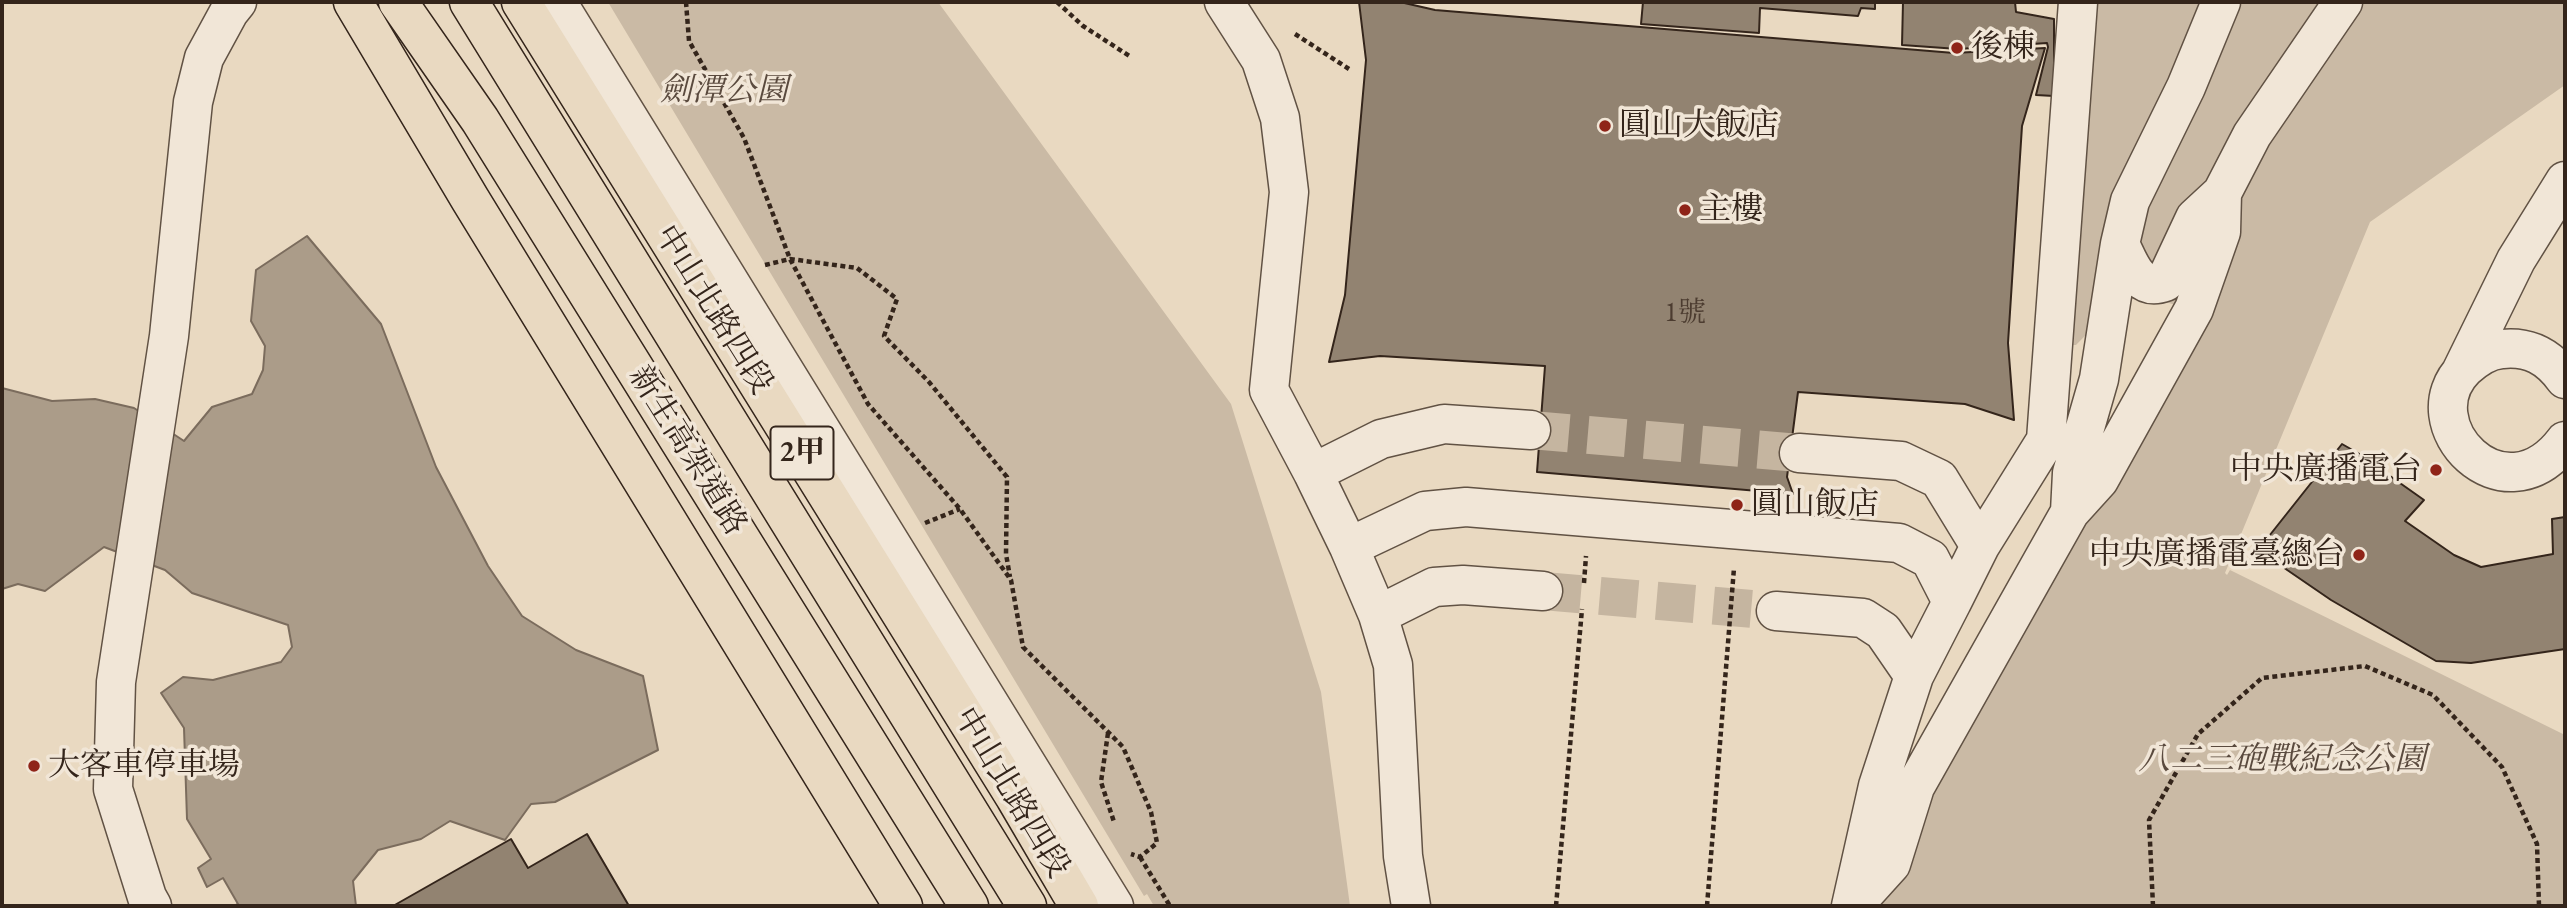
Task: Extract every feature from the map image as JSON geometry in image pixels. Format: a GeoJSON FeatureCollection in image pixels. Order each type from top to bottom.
{"type":"FeatureCollection","features":[{"type":"Feature","properties":{"kind":"main road"},"geometry":{"type":"LineString","coordinates":[[353,2],[903,906]]}},
{"type":"Feature","properties":{"kind":"main road","name":"新生高架道路"},"geometry":{"type":"LineString","coordinates":[[398,2],[480,120],[969,906]]}},
{"type":"Feature","properties":{"kind":"main road","name":"新生高架道路"},"geometry":{"type":"LineString","coordinates":[[469,2],[1027,906]]}},
{"type":"Feature","properties":{"kind":"main road","name":"中山北路四段"},"geometry":{"type":"LineString","coordinates":[[522,2],[1015,797],[1079,906]]}},
{"type":"Feature","properties":{"kind":"lane"},"geometry":{"type":"LineString","coordinates":[[152,906],[113,789],[116,682],[169,336],[194,102],[204,58],[237,2]]}},
{"type":"Feature","properties":{"kind":"lane","name":"中山北路四段"},"geometry":{"type":"LineString","coordinates":[[557,2],[1114,906]]}},
{"type":"Feature","properties":{"kind":"lane"},"geometry":{"type":"LineString","coordinates":[[1224,2],[1261,60],[1280,118],[1289,192],[1269,390],[1314,473],[1349,547],[1378,615],[1393,665],[1404,856],[1410,906]]}},
{"type":"Feature","properties":{"kind":"lane"},"geometry":{"type":"LineString","coordinates":[[1852,906],[1878,786],[1914,676],[1980,546],[2046,440],[2078,2]]}},
{"type":"Feature","properties":{"kind":"lane"},"geometry":{"type":"LineString","coordinates":[[2070,512],[2072,473],[2099,379],[2120,244],[2130,201],[2186,87],[2221,2]]}},
{"type":"Feature","properties":{"kind":"lane"},"geometry":{"type":"LineString","coordinates":[[2120,244],[2133,270],[2145,283],[2155,285],[2165,282],[2194,218],[2222,193],[2252,135],[2343,2]]}},
{"type":"Feature","properties":{"kind":"lane"},"geometry":{"type":"LineString","coordinates":[[2565,181],[2516,260],[2452,391],[2448,411],[2452,430],[2461,448],[2476,462],[2494,470],[2514,472],[2534,468],[2552,457],[2565,441]]}},
{"type":"Feature","properties":{"kind":"lane"},"geometry":{"type":"LineString","coordinates":[[1852,906],[1891,864],[1915,787],[2070,512],[2099,480],[2194,309],[2221,232],[2222,193]]}},
{"type":"Feature","properties":{"kind":"lane"},"geometry":{"type":"LineString","coordinates":[[2461,373],[2476,358],[2496,349],[2517,347],[2537,353],[2554,364],[2565,379]]}},
{"type":"Feature","properties":{"kind":"lane"},"geometry":{"type":"LineString","coordinates":[[1314,473],[1381,439],[1444,424],[1531,430]]}},
{"type":"Feature","properties":{"kind":"lane"},"geometry":{"type":"LineString","coordinates":[[1799,453],[1901,461],[1939,479],[1980,546]]}},
{"type":"Feature","properties":{"kind":"lane"},"geometry":{"type":"LineString","coordinates":[[1349,547],[1425,511],[1466,507],[1899,543],[1930,559],[1952,602]]}},
{"type":"Feature","properties":{"kind":"lane"},"geometry":{"type":"LineString","coordinates":[[1378,615],[1434,587],[1463,585],[1543,591]]}},
{"type":"Feature","properties":{"kind":"lane"},"geometry":{"type":"LineString","coordinates":[[1776,611],[1863,618],[1883,631],[1914,676]]}},
{"type":"Feature","properties":{"kind":"path"},"geometry":{"type":"LineString","coordinates":[[686,2],[689,41],[744,138],[790,259],[868,404],[960,509],[1011,580]]}},
{"type":"Feature","properties":{"kind":"path"},"geometry":{"type":"LineString","coordinates":[[1057,2],[1083,26],[1131,57]]}},
{"type":"Feature","properties":{"kind":"path"},"geometry":{"type":"LineString","coordinates":[[790,259],[857,268],[897,299],[884,336],[929,382],[1007,477],[1006,554],[1023,647],[1123,747],[1151,812],[1157,843],[1140,856],[1132,855],[1125,845]]}},
{"type":"Feature","properties":{"kind":"path"},"geometry":{"type":"LineString","coordinates":[[928,521],[960,509]]}},
{"type":"Feature","properties":{"kind":"path"},"geometry":{"type":"LineString","coordinates":[[1707,906],[1737,529]]}},
{"type":"Feature","properties":{"kind":"path"},"geometry":{"type":"LineString","coordinates":[[2153,906],[2149,820],[2198,734],[2262,678],[2365,666],[2433,695],[2502,767],[2537,845],[2539,906]]}},
{"type":"Feature","properties":{"kind":"path"},"geometry":{"type":"LineString","coordinates":[[1556,906],[1577,668]]}},
{"type":"Feature","properties":{"kind":"path"},"geometry":{"type":"LineString","coordinates":[[1108,733],[1101,782],[1118,835]]}},
{"type":"Feature","properties":{"kind":"path"},"geometry":{"type":"LineString","coordinates":[[1140,856],[1170,906]]}},
{"type":"Feature","properties":{"kind":"green space","name":"劍潭公園"},"geometry":{"type":"Polygon","coordinates":[[[608,2],[938,2],[1231,404],[1321,692],[1350,906],[1154,906],[1147,894],[1144,896],[608,2]]]}},
{"type":"Feature","properties":{"kind":"green space","name":"八二三砲戰紀念公園"},"geometry":{"type":"Polygon","coordinates":[[[2083,2],[2565,2],[2565,85],[2370,222],[2225,573],[2227,575],[2230,570],[2565,735],[2565,906],[1882,906],[1932,744],[2178,306],[2130,290],[2076,345],[2064,345],[2083,2]]]}},
{"type":"Feature","properties":{"kind":"shaded area"},"geometry":{"type":"Polygon","coordinates":[[[307,236],[381,324],[436,467],[488,566],[522,616],[576,650],[643,676],[658,750],[555,802],[531,804],[505,840],[450,821],[421,839],[378,850],[353,881],[356,906],[234,906],[238,904],[223,878],[207,887],[198,868],[211,859],[187,819],[184,728],[161,693],[183,677],[213,680],[281,662],[292,647],[288,625],[192,593],[165,570],[104,547],[45,591],[18,584],[2,589],[2,388],[52,401],[95,399],[134,408],[184,441],[212,407],[252,394],[263,370],[265,346],[251,321],[256,270],[307,236]]]}},
{"type":"Feature","properties":{"kind":"building","name":"主樓"},"geometry":{"type":"Polygon","coordinates":[[[1359,2],[1400,2],[1435,10],[1954,53],[2045,48],[2022,126],[2008,343],[2014,420],[1965,404],[1798,392],[1787,477],[1793,494],[1537,472],[1545,366],[1380,356],[1329,362],[1345,295],[1366,60],[1359,2]]]}},
{"type":"Feature","properties":{"kind":"building"},"geometry":{"type":"Polygon","coordinates":[[[1643,2],[1875,2],[1875,9],[1861,8],[1858,16],[1760,8],[1759,33],[1641,24],[1643,2]]]}},
{"type":"Feature","properties":{"kind":"building","name":"後棟"},"geometry":{"type":"Polygon","coordinates":[[[1903,2],[2015,2],[2016,12],[2054,19],[2054,96],[2036,95],[2047,43],[1958,49],[1902,45],[1903,2]]]}},
{"type":"Feature","properties":{"kind":"building","name":"中央廣播電臺總台"},"geometry":{"type":"Polygon","coordinates":[[[2342,444],[2377,464],[2376,481],[2390,476],[2424,500],[2405,521],[2454,555],[2481,567],[2553,554],[2552,519],[2565,517],[2565,649],[2471,663],[2436,661],[2331,600],[2258,550],[2342,444]]]}},
{"type":"Feature","properties":{"kind":"building"},"geometry":{"type":"Polygon","coordinates":[[[587,834],[629,906],[393,906],[511,839],[528,868],[587,834]]]}},
{"type":"Feature","properties":{"kind":"tunnel"},"geometry":{"type":"LineString","coordinates":[[1531,430],[1799,453]]}},
{"type":"Feature","properties":{"kind":"tunnel"},"geometry":{"type":"LineString","coordinates":[[1543,591],[1776,611]]}},
{"type":"Feature","properties":{"kind":"place","name":"後棟"},"geometry":{"type":"Point","coordinates":[1957,48]}},
{"type":"Feature","properties":{"kind":"place","name":"圓山大飯店"},"geometry":{"type":"Point","coordinates":[1605,126]}},
{"type":"Feature","properties":{"kind":"place","name":"主樓"},"geometry":{"type":"Point","coordinates":[1685,210]}},
{"type":"Feature","properties":{"kind":"place","name":"中央廣播電台"},"geometry":{"type":"Point","coordinates":[2436,470]}},
{"type":"Feature","properties":{"kind":"place","name":"圓山飯店"},"geometry":{"type":"Point","coordinates":[1737,505]}},
{"type":"Feature","properties":{"kind":"place","name":"中央廣播電臺總台"},"geometry":{"type":"Point","coordinates":[2359,555]}},
{"type":"Feature","properties":{"kind":"place","name":"大客車停車場"},"geometry":{"type":"Point","coordinates":[34,766]}}]}
